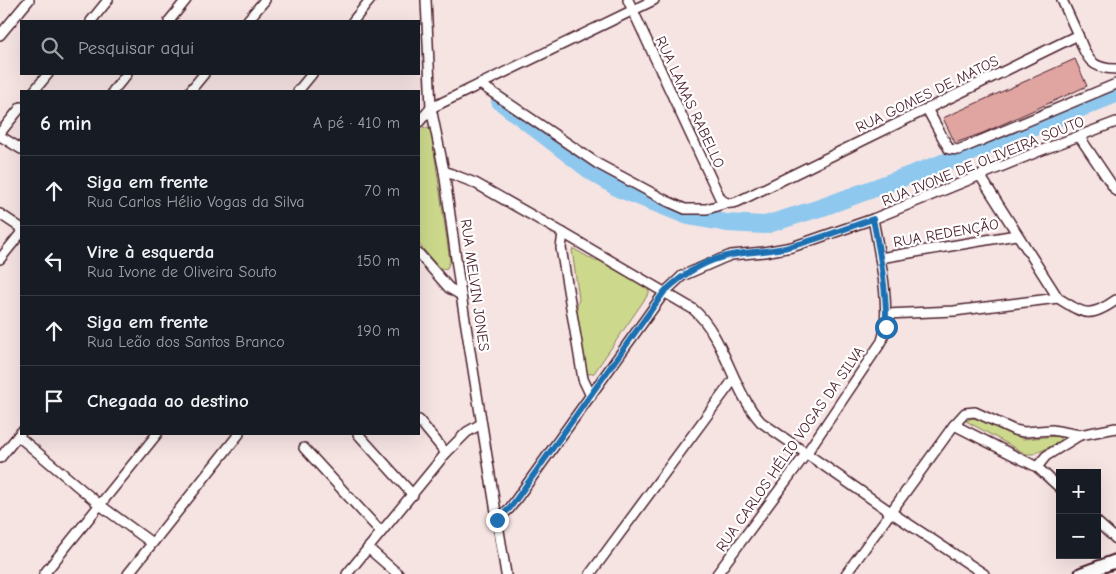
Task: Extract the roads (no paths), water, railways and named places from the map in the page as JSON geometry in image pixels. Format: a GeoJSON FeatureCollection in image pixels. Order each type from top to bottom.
{"type":"FeatureCollection","features":[{"type":"Feature","properties":{"kind":"main road"},"geometry":{"type":"LineString","coordinates":[[1081,574],[1116,561]]}},
{"type":"Feature","properties":{"kind":"street"},"geometry":{"type":"LineString","coordinates":[[0,35],[29,0]]}},
{"type":"Feature","properties":{"kind":"street"},"geometry":{"type":"LineString","coordinates":[[92,20],[108,0]]}},
{"type":"Feature","properties":{"kind":"street"},"geometry":{"type":"LineString","coordinates":[[170,20],[186,0]]}},
{"type":"Feature","properties":{"kind":"street"},"geometry":{"type":"LineString","coordinates":[[248,20],[265,0]]}},
{"type":"Feature","properties":{"kind":"street"},"geometry":{"type":"LineString","coordinates":[[354,20],[370,0]]}},
{"type":"Feature","properties":{"kind":"street","name":"RUA MELVIN JONES"},"geometry":{"type":"LineString","coordinates":[[426,0],[431,108],[444,172],[461,295],[506,574]]}},
{"type":"Feature","properties":{"kind":"street","name":"RUA LAMAS RABELLO"},"geometry":{"type":"LineString","coordinates":[[628,0],[720,198],[726,203]]}},
{"type":"Feature","properties":{"kind":"street"},"geometry":{"type":"LineString","coordinates":[[420,121],[431,108],[654,0]]}},
{"type":"Feature","properties":{"kind":"street"},"geometry":{"type":"LineString","coordinates":[[1062,0],[1084,53],[1093,64],[1116,69]]}},
{"type":"Feature","properties":{"kind":"street","name":"RUA GOMES DE MATOS"},"geometry":{"type":"LineString","coordinates":[[726,203],[737,202],[1078,36]]}},
{"type":"Feature","properties":{"kind":"street"},"geometry":{"type":"LineString","coordinates":[[35,90],[47,75]]}},
{"type":"Feature","properties":{"kind":"street"},"geometry":{"type":"LineString","coordinates":[[114,90],[126,75]]}},
{"type":"Feature","properties":{"kind":"street"},"geometry":{"type":"LineString","coordinates":[[191,90],[203,75]]}},
{"type":"Feature","properties":{"kind":"street"},"geometry":{"type":"LineString","coordinates":[[299,90],[311,75]]}},
{"type":"Feature","properties":{"kind":"street"},"geometry":{"type":"LineString","coordinates":[[480,84],[598,164],[667,201],[685,208],[706,209],[726,203]]}},
{"type":"Feature","properties":{"kind":"street"},"geometry":{"type":"LineString","coordinates":[[927,110],[949,150],[958,150],[1116,84]]}},
{"type":"Feature","properties":{"kind":"street"},"geometry":{"type":"LineString","coordinates":[[20,108],[0,135],[20,148]]}},
{"type":"Feature","properties":{"kind":"street","name":"RUA IVONE DE OLIVEIRA SOUTO"},"geometry":{"type":"LineString","coordinates":[[497,520],[510,508],[664,292],[682,276],[731,255],[792,247],[873,219],[1116,122]]}},
{"type":"Feature","properties":{"kind":"street"},"geometry":{"type":"LineString","coordinates":[[1079,136],[1116,191]]}},
{"type":"Feature","properties":{"kind":"street"},"geometry":{"type":"LineString","coordinates":[[444,172],[475,183],[693,309],[707,323],[752,413],[761,422],[984,574]]}},
{"type":"Feature","properties":{"kind":"street"},"geometry":{"type":"LineString","coordinates":[[981,176],[1058,298],[1077,310],[1086,312],[1100,311],[1116,300]]}},
{"type":"Feature","properties":{"kind":"street"},"geometry":{"type":"LineString","coordinates":[[0,214],[20,227]]}},
{"type":"Feature","properties":{"kind":"street","name":"RUA CARLOS HÉLIO VOGAS DA SILVA"},"geometry":{"type":"LineString","coordinates":[[718,574],[806,454],[882,341],[886,327],[886,314],[880,258],[873,219]]}},
{"type":"Feature","properties":{"kind":"street"},"geometry":{"type":"LineString","coordinates":[[563,233],[561,248],[583,378],[591,396]]}},
{"type":"Feature","properties":{"kind":"street"},"geometry":{"type":"LineString","coordinates":[[0,259],[20,234]]}},
{"type":"Feature","properties":{"kind":"street","name":"RUA REDENÇÃO"},"geometry":{"type":"LineString","coordinates":[[880,258],[1016,234]]}},
{"type":"Feature","properties":{"kind":"street"},"geometry":{"type":"LineString","coordinates":[[420,255],[450,288],[461,295]]}},
{"type":"Feature","properties":{"kind":"street"},"geometry":{"type":"LineString","coordinates":[[886,314],[954,311],[1058,298]]}},
{"type":"Feature","properties":{"kind":"street"},"geometry":{"type":"LineString","coordinates":[[590,574],[734,379]]}},
{"type":"Feature","properties":{"kind":"street"},"geometry":{"type":"LineString","coordinates":[[846,574],[954,425],[965,413],[975,412],[1018,432],[1052,430],[1080,435]]}},
{"type":"Feature","properties":{"kind":"street"},"geometry":{"type":"LineString","coordinates":[[420,421],[446,453]]}},
{"type":"Feature","properties":{"kind":"street"},"geometry":{"type":"LineString","coordinates":[[347,574],[446,453],[467,432],[481,424]]}},
{"type":"Feature","properties":{"kind":"street"},"geometry":{"type":"LineString","coordinates":[[954,425],[1037,467],[1056,484]]}},
{"type":"Feature","properties":{"kind":"street"},"geometry":{"type":"LineString","coordinates":[[1037,467],[1046,456],[1080,435],[1116,428]]}},
{"type":"Feature","properties":{"kind":"street"},"geometry":{"type":"LineString","coordinates":[[0,458],[20,434]]}},
{"type":"Feature","properties":{"kind":"street"},"geometry":{"type":"LineString","coordinates":[[21,435],[100,505],[152,543]]}},
{"type":"Feature","properties":{"kind":"street"},"geometry":{"type":"LineString","coordinates":[[44,574],[156,435]]}},
{"type":"Feature","properties":{"kind":"street"},"geometry":{"type":"LineString","coordinates":[[128,574],[239,435]]}},
{"type":"Feature","properties":{"kind":"street"},"geometry":{"type":"LineString","coordinates":[[359,435],[413,495]]}},
{"type":"Feature","properties":{"kind":"street"},"geometry":{"type":"LineString","coordinates":[[304,448],[381,532]]}},
{"type":"Feature","properties":{"kind":"street"},"geometry":{"type":"LineString","coordinates":[[1101,526],[1116,539]]}},
{"type":"Feature","properties":{"kind":"street"},"geometry":{"type":"LineString","coordinates":[[368,548],[398,574]]}},
{"type":"Feature","properties":{"kind":"waterway"},"geometry":{"type":"LineString","coordinates":[[500,101],[591,171],[620,189],[688,216],[727,223],[765,225],[823,207],[970,153],[1116,94]]}}]}
